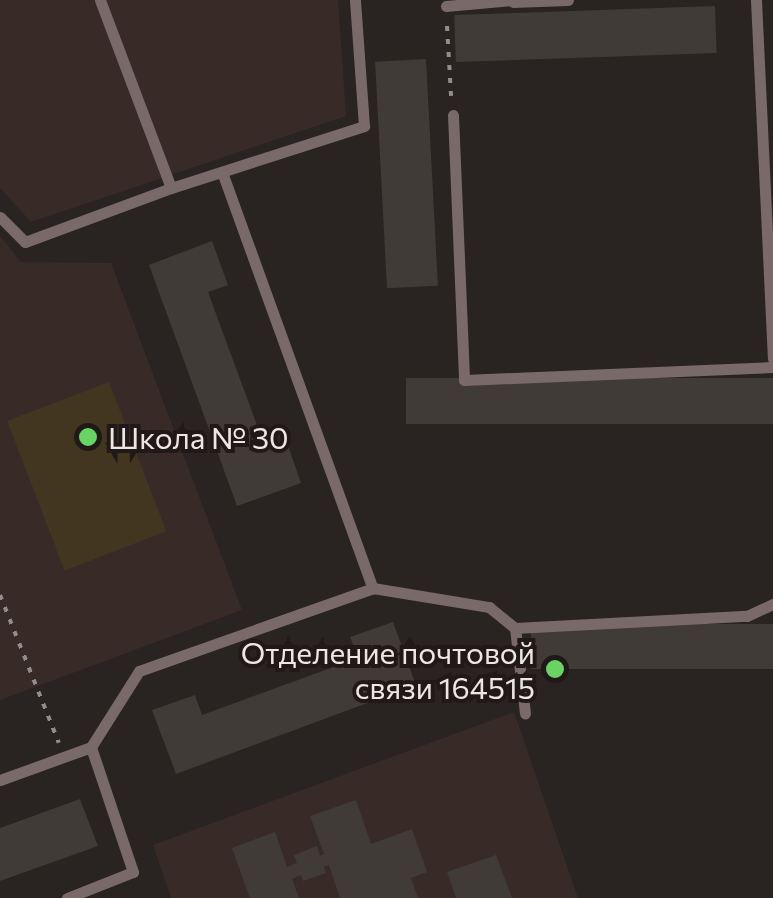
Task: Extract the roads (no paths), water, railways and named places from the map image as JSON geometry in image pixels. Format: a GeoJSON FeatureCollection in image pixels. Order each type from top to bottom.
{"type":"FeatureCollection","features":[{"type":"Feature","properties":{"kind":"lane"},"geometry":{"type":"LineString","coordinates":[[100,0],[171,188]]}},
{"type":"Feature","properties":{"kind":"lane"},"geometry":{"type":"LineString","coordinates":[[0,217],[24,242],[171,188],[364,126],[355,0]]}},
{"type":"Feature","properties":{"kind":"lane"},"geometry":{"type":"LineString","coordinates":[[446,6],[568,0]]}},
{"type":"Feature","properties":{"kind":"lane"},"geometry":{"type":"LineString","coordinates":[[756,0],[773,359]]}},
{"type":"Feature","properties":{"kind":"lane"},"geometry":{"type":"LineString","coordinates":[[452,116],[464,380],[773,368]]}},
{"type":"Feature","properties":{"kind":"lane"},"geometry":{"type":"LineString","coordinates":[[222,172],[373,588]]}},
{"type":"Feature","properties":{"kind":"lane"},"geometry":{"type":"LineString","coordinates":[[0,780],[91,747],[139,670],[373,588],[489,607],[515,628],[747,616],[773,604]]}},
{"type":"Feature","properties":{"kind":"lane"},"geometry":{"type":"LineString","coordinates":[[515,628],[525,713]]}},
{"type":"Feature","properties":{"kind":"lane"},"geometry":{"type":"LineString","coordinates":[[67,898],[133,872],[91,747]]}},
{"type":"Feature","properties":{"kind":"place","name":"Школа № 30"},"geometry":{"type":"Point","coordinates":[88,437]}},
{"type":"Feature","properties":{"kind":"place","name":"Отделение почтовой связи 164515"},"geometry":{"type":"Point","coordinates":[555,669]}}]}
